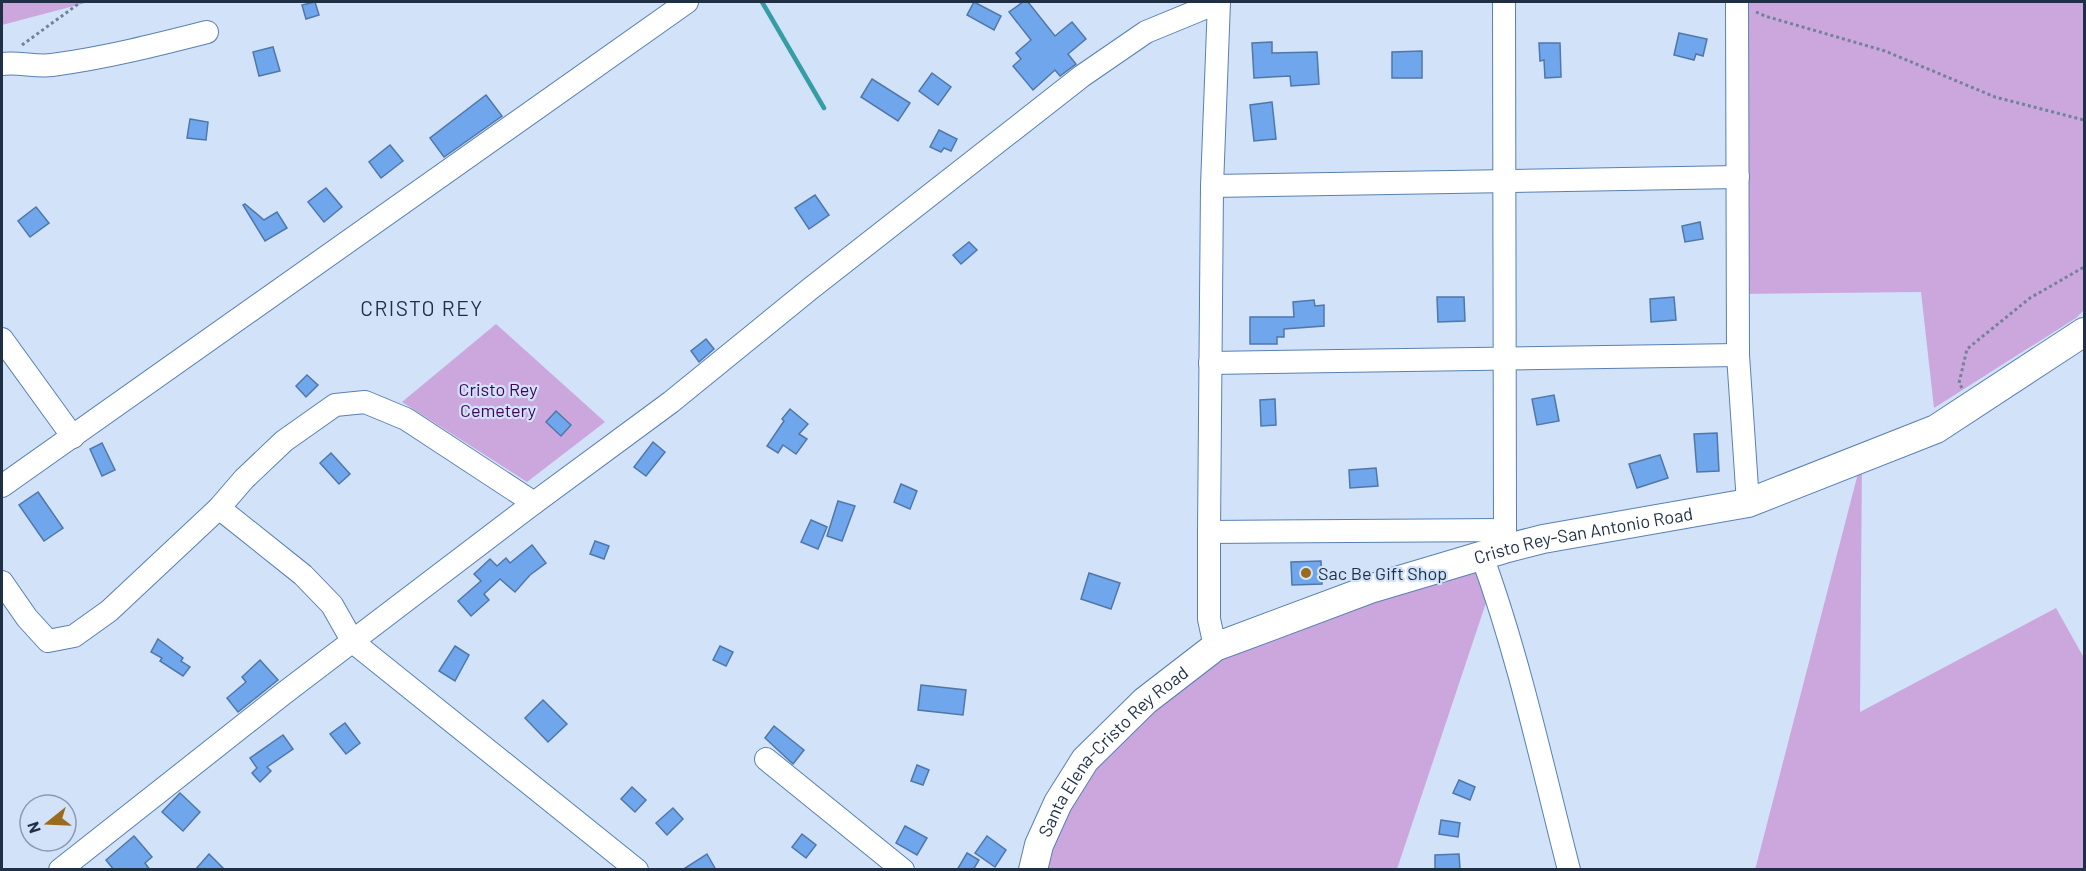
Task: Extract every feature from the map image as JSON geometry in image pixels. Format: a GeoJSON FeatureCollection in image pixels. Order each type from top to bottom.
{"type":"FeatureCollection","features":[{"type":"Feature","properties":{"kind":"main road","name":"Cristo Rey-San Antonio Road"},"geometry":{"type":"LineString","coordinates":[[1215,647],[1497,545],[1543,540],[1748,503],[1936,429],[2085,332]]}},
{"type":"Feature","properties":{"kind":"main road","name":"Santa Elena-Cristo Rey Road"},"geometry":{"type":"LineString","coordinates":[[1033,870],[1039,845],[1058,803],[1085,760],[1145,700],[1215,647]]}},
{"type":"Feature","properties":{"kind":"street"},"geometry":{"type":"LineString","coordinates":[[2,486],[687,2]]}},
{"type":"Feature","properties":{"kind":"street"},"geometry":{"type":"LineString","coordinates":[[60,870],[219,743],[534,503],[671,402],[1082,76],[1146,32],[1219,2],[1212,186],[1210,363],[1209,619],[1215,647]]}},
{"type":"Feature","properties":{"kind":"street"},"geometry":{"type":"LineString","coordinates":[[1504,2],[1505,360],[1497,545],[1498,598],[1569,870]]}},
{"type":"Feature","properties":{"kind":"street"},"geometry":{"type":"LineString","coordinates":[[1746,6],[1738,177],[1738,355],[1748,503]]}},
{"type":"Feature","properties":{"kind":"street"},"geometry":{"type":"LineString","coordinates":[[2,64],[49,65],[122,54],[207,32]]}},
{"type":"Feature","properties":{"kind":"street"},"geometry":{"type":"LineString","coordinates":[[1212,186],[1738,177]]}},
{"type":"Feature","properties":{"kind":"street"},"geometry":{"type":"LineString","coordinates":[[2,339],[73,437]]}},
{"type":"Feature","properties":{"kind":"street"},"geometry":{"type":"LineString","coordinates":[[1210,363],[1738,355]]}},
{"type":"Feature","properties":{"kind":"street"},"geometry":{"type":"LineString","coordinates":[[2,582],[27,618],[48,641],[74,636],[109,610],[219,508],[244,479],[284,441],[335,405],[365,402],[406,419],[534,503]]}},
{"type":"Feature","properties":{"kind":"street"},"geometry":{"type":"LineString","coordinates":[[219,508],[303,575],[332,605],[353,642],[637,870]]}},
{"type":"Feature","properties":{"kind":"street"},"geometry":{"type":"LineString","coordinates":[[1209,532],[1497,545]]}},
{"type":"Feature","properties":{"kind":"street"},"geometry":{"type":"LineString","coordinates":[[766,759],[903,870]]}},
{"type":"Feature","properties":{"kind":"path"},"geometry":{"type":"LineString","coordinates":[[19,47],[81,2]]}},
{"type":"Feature","properties":{"kind":"path"},"geometry":{"type":"LineString","coordinates":[[1746,6],[1765,16],[1885,51],[1995,97],[2085,120]]}},
{"type":"Feature","properties":{"kind":"path"},"geometry":{"type":"LineString","coordinates":[[1971,406],[1959,383],[1967,349],[2030,298],[2085,267]]}},
{"type":"Feature","properties":{"kind":"green space"},"geometry":{"type":"Polygon","coordinates":[[[2,2],[89,2],[2,25],[2,2]]]}},
{"type":"Feature","properties":{"kind":"green space"},"geometry":{"type":"Polygon","coordinates":[[[1737,2],[2084,2],[2084,310],[2076,318],[1934,408],[1921,292],[1738,294],[1737,2]]]}},
{"type":"Feature","properties":{"kind":"green space","name":"Cristo Rey Cemetery"},"geometry":{"type":"Polygon","coordinates":[[[496,324],[605,422],[527,482],[402,402],[496,324]]]}},
{"type":"Feature","properties":{"kind":"green space"},"geometry":{"type":"Polygon","coordinates":[[[1862,458],[1860,712],[2056,608],[2084,658],[2084,869],[1755,870],[1862,458]]]}},
{"type":"Feature","properties":{"kind":"green space"},"geometry":{"type":"Polygon","coordinates":[[[1504,549],[1397,869],[1033,870],[1058,803],[1215,647],[1504,549]]]}},
{"type":"Feature","properties":{"kind":"building"},"geometry":{"type":"Polygon","coordinates":[[[315,2],[319,15],[306,19],[302,5],[315,2]]]}},
{"type":"Feature","properties":{"kind":"building"},"geometry":{"type":"Polygon","coordinates":[[[974,2],[1001,16],[994,30],[967,15],[974,2]]]}},
{"type":"Feature","properties":{"kind":"building"},"geometry":{"type":"Polygon","coordinates":[[[1023,2],[1028,2],[1055,36],[1072,22],[1086,39],[1068,54],[1076,64],[1060,76],[1055,70],[1033,90],[1013,66],[1021,59],[1016,53],[1031,40],[1009,12],[1023,2]]]}},
{"type":"Feature","properties":{"kind":"building"},"geometry":{"type":"Polygon","coordinates":[[[1679,33],[1707,39],[1703,56],[1696,54],[1694,60],[1674,55],[1679,33]]]}},
{"type":"Feature","properties":{"kind":"building"},"geometry":{"type":"Polygon","coordinates":[[[1272,42],[1272,53],[1317,52],[1319,84],[1291,86],[1290,76],[1254,78],[1252,43],[1272,42]]]}},
{"type":"Feature","properties":{"kind":"building"},"geometry":{"type":"Polygon","coordinates":[[[1539,43],[1560,43],[1561,77],[1545,78],[1544,60],[1540,61],[1539,43]]]}},
{"type":"Feature","properties":{"kind":"building"},"geometry":{"type":"Polygon","coordinates":[[[273,47],[280,71],[259,76],[253,52],[273,47]]]}},
{"type":"Feature","properties":{"kind":"building"},"geometry":{"type":"Polygon","coordinates":[[[1422,51],[1422,78],[1392,78],[1392,52],[1422,51]]]}},
{"type":"Feature","properties":{"kind":"building"},"geometry":{"type":"Polygon","coordinates":[[[932,73],[951,87],[938,105],[919,91],[932,73]]]}},
{"type":"Feature","properties":{"kind":"building"},"geometry":{"type":"Polygon","coordinates":[[[872,79],[910,103],[898,121],[861,97],[872,79]]]}},
{"type":"Feature","properties":{"kind":"building"},"geometry":{"type":"Polygon","coordinates":[[[486,95],[502,116],[444,157],[430,138],[486,95]]]}},
{"type":"Feature","properties":{"kind":"building"},"geometry":{"type":"Polygon","coordinates":[[[1272,102],[1276,139],[1254,141],[1250,105],[1272,102]]]}},
{"type":"Feature","properties":{"kind":"building"},"geometry":{"type":"Polygon","coordinates":[[[190,119],[208,122],[206,140],[187,138],[190,119]]]}},
{"type":"Feature","properties":{"kind":"building"},"geometry":{"type":"Polygon","coordinates":[[[939,130],[957,139],[951,151],[944,148],[941,152],[930,147],[939,130]]]}},
{"type":"Feature","properties":{"kind":"building"},"geometry":{"type":"Polygon","coordinates":[[[390,145],[403,161],[381,178],[369,162],[390,145]]]}},
{"type":"Feature","properties":{"kind":"building"},"geometry":{"type":"Polygon","coordinates":[[[326,188],[342,207],[324,222],[308,202],[326,188]]]}},
{"type":"Feature","properties":{"kind":"building"},"geometry":{"type":"Polygon","coordinates":[[[815,195],[829,215],[809,229],[795,208],[815,195]]]}},
{"type":"Feature","properties":{"kind":"building"},"geometry":{"type":"Polygon","coordinates":[[[245,204],[264,220],[277,212],[287,228],[265,241],[243,205],[245,204]]]}},
{"type":"Feature","properties":{"kind":"building"},"geometry":{"type":"Polygon","coordinates":[[[36,207],[49,223],[30,237],[18,221],[36,207]]]}},
{"type":"Feature","properties":{"kind":"building"},"geometry":{"type":"Polygon","coordinates":[[[1700,222],[1703,239],[1685,242],[1682,226],[1700,222]]]}},
{"type":"Feature","properties":{"kind":"building"},"geometry":{"type":"Polygon","coordinates":[[[969,242],[977,250],[961,264],[953,255],[969,242]]]}},
{"type":"Feature","properties":{"kind":"building"},"geometry":{"type":"Polygon","coordinates":[[[1437,297],[1464,297],[1465,321],[1438,322],[1437,297]]]}},
{"type":"Feature","properties":{"kind":"building"},"geometry":{"type":"Polygon","coordinates":[[[1674,297],[1676,320],[1651,322],[1650,299],[1674,297]]]}},
{"type":"Feature","properties":{"kind":"building"},"geometry":{"type":"Polygon","coordinates":[[[1314,300],[1315,306],[1324,305],[1324,326],[1284,329],[1284,337],[1277,337],[1277,344],[1250,344],[1250,317],[1294,317],[1293,302],[1314,300]]]}},
{"type":"Feature","properties":{"kind":"building"},"geometry":{"type":"Polygon","coordinates":[[[706,339],[714,349],[699,362],[691,351],[706,339]]]}},
{"type":"Feature","properties":{"kind":"building"},"geometry":{"type":"Polygon","coordinates":[[[307,375],[318,385],[306,397],[296,386],[307,375]]]}},
{"type":"Feature","properties":{"kind":"building"},"geometry":{"type":"Polygon","coordinates":[[[1554,395],[1559,421],[1537,425],[1532,399],[1554,395]]]}},
{"type":"Feature","properties":{"kind":"building"},"geometry":{"type":"Polygon","coordinates":[[[1275,399],[1276,425],[1261,426],[1260,400],[1275,399]]]}},
{"type":"Feature","properties":{"kind":"building"},"geometry":{"type":"Polygon","coordinates":[[[790,409],[808,424],[799,434],[807,439],[796,454],[783,445],[778,453],[767,446],[790,409]]]}},
{"type":"Feature","properties":{"kind":"building"},"geometry":{"type":"Polygon","coordinates":[[[556,411],[571,425],[561,436],[546,422],[556,411]]]}},
{"type":"Feature","properties":{"kind":"building"},"geometry":{"type":"Polygon","coordinates":[[[1717,433],[1719,471],[1697,472],[1694,434],[1717,433]]]}},
{"type":"Feature","properties":{"kind":"building"},"geometry":{"type":"Polygon","coordinates":[[[653,442],[665,452],[646,476],[634,467],[653,442]]]}},
{"type":"Feature","properties":{"kind":"building"},"geometry":{"type":"Polygon","coordinates":[[[102,443],[115,470],[102,476],[90,449],[102,443]]]}},
{"type":"Feature","properties":{"kind":"building"},"geometry":{"type":"Polygon","coordinates":[[[331,453],[350,474],[339,484],[320,463],[331,453]]]}},
{"type":"Feature","properties":{"kind":"building"},"geometry":{"type":"Polygon","coordinates":[[[1660,455],[1668,478],[1637,488],[1629,464],[1660,455]]]}},
{"type":"Feature","properties":{"kind":"building"},"geometry":{"type":"Polygon","coordinates":[[[1376,468],[1378,486],[1350,488],[1349,470],[1376,468]]]}},
{"type":"Feature","properties":{"kind":"building"},"geometry":{"type":"Polygon","coordinates":[[[901,484],[917,491],[910,509],[894,502],[901,484]]]}},
{"type":"Feature","properties":{"kind":"building"},"geometry":{"type":"Polygon","coordinates":[[[38,492],[63,528],[44,541],[19,505],[38,492]]]}},
{"type":"Feature","properties":{"kind":"building"},"geometry":{"type":"Polygon","coordinates":[[[838,501],[855,506],[842,541],[827,536],[838,501]]]}},
{"type":"Feature","properties":{"kind":"building"},"geometry":{"type":"Polygon","coordinates":[[[811,520],[827,527],[818,549],[801,542],[811,520]]]}},
{"type":"Feature","properties":{"kind":"building"},"geometry":{"type":"Polygon","coordinates":[[[595,541],[609,546],[604,559],[590,554],[595,541]]]}},
{"type":"Feature","properties":{"kind":"building"},"geometry":{"type":"Polygon","coordinates":[[[532,545],[546,563],[530,575],[515,592],[500,579],[484,594],[489,600],[471,616],[458,601],[481,581],[474,574],[490,559],[497,566],[506,558],[510,563],[532,545]]]}},
{"type":"Feature","properties":{"kind":"building","name":"Sac Be Gift Shop"},"geometry":{"type":"Polygon","coordinates":[[[1321,561],[1322,584],[1292,585],[1291,562],[1321,561]]]}},
{"type":"Feature","properties":{"kind":"building"},"geometry":{"type":"Polygon","coordinates":[[[1089,573],[1120,583],[1111,609],[1081,599],[1089,573]]]}},
{"type":"Feature","properties":{"kind":"building"},"geometry":{"type":"Polygon","coordinates":[[[158,639],[183,658],[181,661],[190,667],[183,676],[151,652],[158,639]]]}},
{"type":"Feature","properties":{"kind":"building"},"geometry":{"type":"Polygon","coordinates":[[[455,646],[469,655],[455,681],[439,671],[455,646]]]}},
{"type":"Feature","properties":{"kind":"building"},"geometry":{"type":"Polygon","coordinates":[[[720,646],[733,652],[726,666],[713,660],[720,646]]]}},
{"type":"Feature","properties":{"kind":"building"},"geometry":{"type":"Polygon","coordinates":[[[260,660],[278,680],[238,712],[227,698],[246,682],[242,677],[260,660]]]}},
{"type":"Feature","properties":{"kind":"building"},"geometry":{"type":"Polygon","coordinates":[[[921,685],[966,690],[963,715],[918,710],[921,685]]]}},
{"type":"Feature","properties":{"kind":"building"},"geometry":{"type":"Polygon","coordinates":[[[543,700],[567,724],[548,742],[525,718],[543,700]]]}},
{"type":"Feature","properties":{"kind":"building"},"geometry":{"type":"Polygon","coordinates":[[[345,723],[360,743],[346,754],[330,734],[345,723]]]}},
{"type":"Feature","properties":{"kind":"building"},"geometry":{"type":"Polygon","coordinates":[[[774,726],[804,750],[793,764],[765,738],[774,726]]]}},
{"type":"Feature","properties":{"kind":"building"},"geometry":{"type":"Polygon","coordinates":[[[283,735],[293,749],[267,767],[271,771],[260,782],[252,773],[257,768],[250,758],[283,735]]]}},
{"type":"Feature","properties":{"kind":"building"},"geometry":{"type":"Polygon","coordinates":[[[917,765],[929,770],[923,785],[911,781],[917,765]]]}},
{"type":"Feature","properties":{"kind":"building"},"geometry":{"type":"Polygon","coordinates":[[[1459,780],[1475,787],[1470,800],[1453,793],[1459,780]]]}},
{"type":"Feature","properties":{"kind":"building"},"geometry":{"type":"Polygon","coordinates":[[[632,787],[646,800],[635,812],[621,799],[632,787]]]}},
{"type":"Feature","properties":{"kind":"building"},"geometry":{"type":"Polygon","coordinates":[[[180,793],[200,812],[183,831],[162,812],[180,793]]]}},
{"type":"Feature","properties":{"kind":"building"},"geometry":{"type":"Polygon","coordinates":[[[673,808],[683,819],[667,835],[656,823],[673,808]]]}},
{"type":"Feature","properties":{"kind":"building"},"geometry":{"type":"Polygon","coordinates":[[[1441,820],[1460,823],[1458,837],[1439,834],[1441,820]]]}},
{"type":"Feature","properties":{"kind":"building"},"geometry":{"type":"Polygon","coordinates":[[[905,826],[927,838],[917,855],[896,843],[905,826]]]}},
{"type":"Feature","properties":{"kind":"building"},"geometry":{"type":"Polygon","coordinates":[[[802,834],[816,845],[806,858],[792,847],[802,834]]]}},
{"type":"Feature","properties":{"kind":"building"},"geometry":{"type":"Polygon","coordinates":[[[134,836],[152,857],[145,863],[150,870],[114,870],[106,860],[134,836]]]}},
{"type":"Feature","properties":{"kind":"building"},"geometry":{"type":"Polygon","coordinates":[[[987,836],[1006,850],[995,867],[975,853],[987,836]]]}},
{"type":"Feature","properties":{"kind":"building"},"geometry":{"type":"Polygon","coordinates":[[[967,853],[979,860],[973,870],[957,870],[967,853]]]}},
{"type":"Feature","properties":{"kind":"building"},"geometry":{"type":"Polygon","coordinates":[[[209,854],[225,870],[195,870],[209,854]]]}},
{"type":"Feature","properties":{"kind":"building"},"geometry":{"type":"Polygon","coordinates":[[[707,854],[716,870],[682,870],[707,854]]]}},
{"type":"Feature","properties":{"kind":"building"},"geometry":{"type":"Polygon","coordinates":[[[1459,854],[1460,869],[1435,870],[1435,855],[1459,854]]]}},
{"type":"Feature","properties":{"kind":"waterway"},"geometry":{"type":"LineString","coordinates":[[762,2],[824,108]]}},
{"type":"Feature","properties":{"kind":"place","name":"Sac Be Gift Shop"},"geometry":{"type":"Point","coordinates":[1306,573]}},
{"type":"Feature","properties":{"kind":"district","name":"CRISTO REY"},"geometry":{"type":"Point","coordinates":[422,307]}}]}
